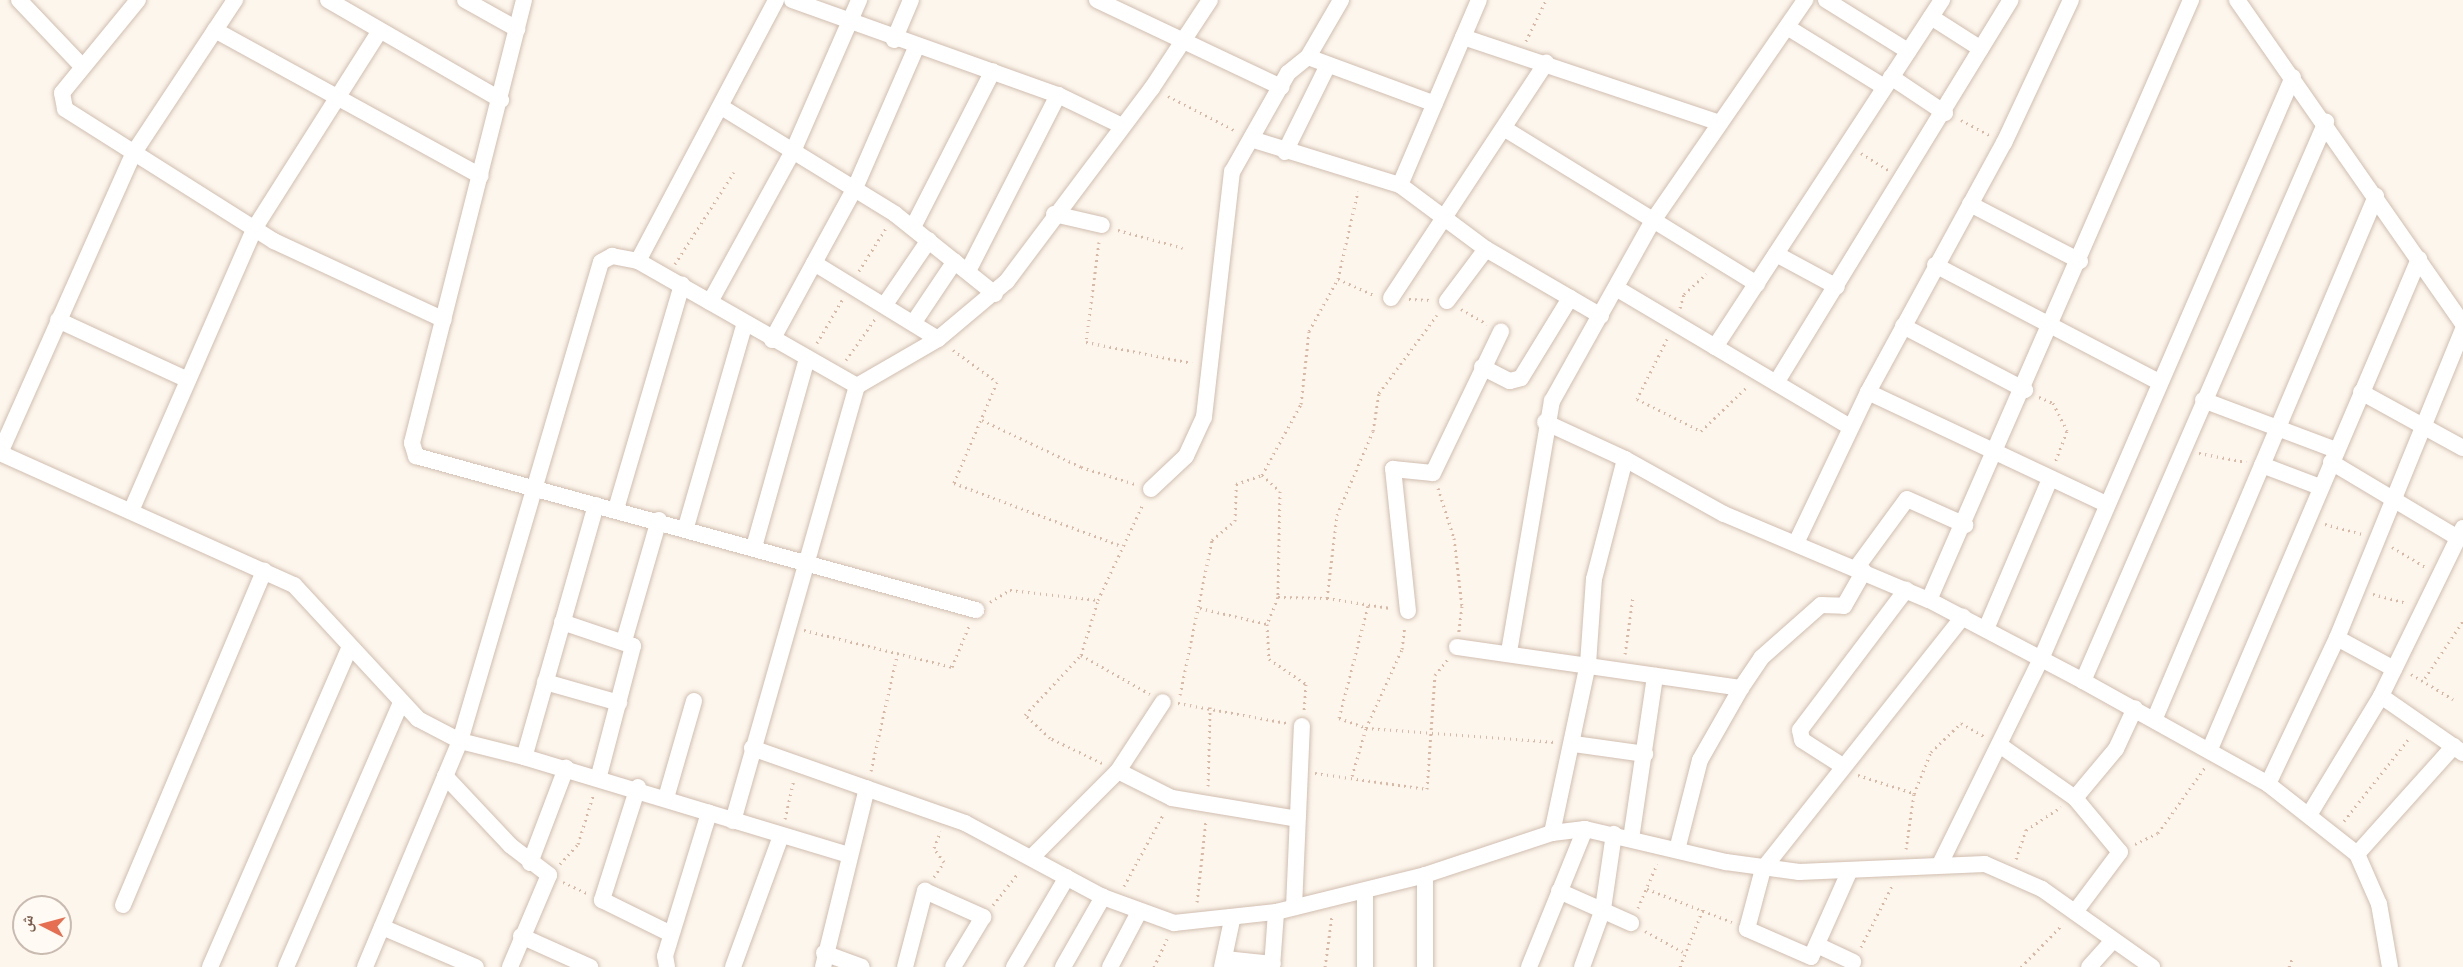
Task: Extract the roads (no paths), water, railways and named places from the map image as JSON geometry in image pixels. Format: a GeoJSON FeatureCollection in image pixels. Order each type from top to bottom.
{"type":"FeatureCollection","features":[{"type":"Feature","properties":{"kind":"street"},"geometry":{"type":"LineString","coordinates":[[19,0],[81,65]]}},
{"type":"Feature","properties":{"kind":"street"},"geometry":{"type":"LineString","coordinates":[[138,0],[81,65],[62,93],[61,105],[133,154],[254,230],[387,298],[444,320]]}},
{"type":"Feature","properties":{"kind":"street"},"geometry":{"type":"LineString","coordinates":[[236,0],[133,154],[0,453],[304,591],[349,649],[401,703],[432,728],[460,741],[638,787],[732,821],[848,855]]}},
{"type":"Feature","properties":{"kind":"street"},"geometry":{"type":"LineString","coordinates":[[328,0],[379,32],[501,100]]}},
{"type":"Feature","properties":{"kind":"street"},"geometry":{"type":"LineString","coordinates":[[465,0],[517,29]]}},
{"type":"Feature","properties":{"kind":"street"},"geometry":{"type":"LineString","coordinates":[[524,0],[501,100],[412,450],[422,461],[686,527],[976,610]]}},
{"type":"Feature","properties":{"kind":"street"},"geometry":{"type":"LineString","coordinates":[[638,261],[723,108],[776,0]]}},
{"type":"Feature","properties":{"kind":"street"},"geometry":{"type":"LineString","coordinates":[[792,0],[916,48],[993,71],[1058,95],[1122,126]]}},
{"type":"Feature","properties":{"kind":"street"},"geometry":{"type":"LineString","coordinates":[[710,302],[794,149],[859,0]]}},
{"type":"Feature","properties":{"kind":"street"},"geometry":{"type":"LineString","coordinates":[[894,40],[911,0]]}},
{"type":"Feature","properties":{"kind":"street"},"geometry":{"type":"LineString","coordinates":[[1097,0],[1115,4],[1281,87]]}},
{"type":"Feature","properties":{"kind":"street"},"geometry":{"type":"LineString","coordinates":[[732,821],[788,626],[804,561],[857,386],[938,339],[995,294],[1152,88],[1210,0]]}},
{"type":"Feature","properties":{"kind":"street"},"geometry":{"type":"LineString","coordinates":[[1151,489],[1193,444],[1213,367],[1231,219],[1231,180],[1251,139],[1294,65],[1308,57],[1341,0]]}},
{"type":"Feature","properties":{"kind":"street"},"geometry":{"type":"LineString","coordinates":[[1400,185],[1479,0]]}},
{"type":"Feature","properties":{"kind":"street"},"geometry":{"type":"LineString","coordinates":[[1509,652],[1545,422],[1652,222],[1804,0]]}},
{"type":"Feature","properties":{"kind":"street"},"geometry":{"type":"LineString","coordinates":[[1826,0],[1908,51]]}},
{"type":"Feature","properties":{"kind":"street"},"geometry":{"type":"LineString","coordinates":[[1715,347],[1942,0]]}},
{"type":"Feature","properties":{"kind":"street"},"geometry":{"type":"LineString","coordinates":[[1776,383],[1905,180],[2011,0]]}},
{"type":"Feature","properties":{"kind":"street"},"geometry":{"type":"LineString","coordinates":[[1797,541],[1868,392],[1935,265],[2004,143],[2071,0]]}},
{"type":"Feature","properties":{"kind":"street"},"geometry":{"type":"LineString","coordinates":[[1929,600],[1997,456],[2053,328],[2191,0]]}},
{"type":"Feature","properties":{"kind":"street"},"geometry":{"type":"LineString","coordinates":[[2237,0],[2326,123],[2463,324]]}},
{"type":"Feature","properties":{"kind":"street"},"geometry":{"type":"LineString","coordinates":[[1931,17],[1981,49]]}},
{"type":"Feature","properties":{"kind":"street"},"geometry":{"type":"LineString","coordinates":[[1787,27],[1945,113]]}},
{"type":"Feature","properties":{"kind":"street"},"geometry":{"type":"LineString","coordinates":[[215,30],[336,99],[481,176]]}},
{"type":"Feature","properties":{"kind":"street"},"geometry":{"type":"LineString","coordinates":[[130,511],[254,230],[379,32]]}},
{"type":"Feature","properties":{"kind":"street"},"geometry":{"type":"LineString","coordinates":[[1462,36],[1720,123]]}},
{"type":"Feature","properties":{"kind":"street"},"geometry":{"type":"LineString","coordinates":[[772,340],[855,188],[916,48]]}},
{"type":"Feature","properties":{"kind":"street"},"geometry":{"type":"LineString","coordinates":[[1308,57],[1435,104]]}},
{"type":"Feature","properties":{"kind":"street"},"geometry":{"type":"LineString","coordinates":[[1391,298],[1447,218],[1546,63]]}},
{"type":"Feature","properties":{"kind":"street"},"geometry":{"type":"LineString","coordinates":[[1285,152],[1328,65]]}},
{"type":"Feature","properties":{"kind":"street"},"geometry":{"type":"LineString","coordinates":[[913,227],[993,71]]}},
{"type":"Feature","properties":{"kind":"street"},"geometry":{"type":"LineString","coordinates":[[1940,864],[2001,746],[2041,659],[2106,504],[2293,77]]}},
{"type":"Feature","properties":{"kind":"street"},"geometry":{"type":"LineString","coordinates":[[914,322],[962,266],[1058,95]]}},
{"type":"Feature","properties":{"kind":"street"},"geometry":{"type":"LineString","coordinates":[[723,108],[794,149],[913,227],[995,294]]}},
{"type":"Feature","properties":{"kind":"street"},"geometry":{"type":"LineString","coordinates":[[2083,681],[2180,450],[2326,123]]}},
{"type":"Feature","properties":{"kind":"street"},"geometry":{"type":"LineString","coordinates":[[1505,129],[1652,222],[1757,284]]}},
{"type":"Feature","properties":{"kind":"street"},"geometry":{"type":"LineString","coordinates":[[1251,139],[1285,152],[1400,185],[1486,249],[1601,315]]}},
{"type":"Feature","properties":{"kind":"street"},"geometry":{"type":"LineString","coordinates":[[2155,718],[2376,196]]}},
{"type":"Feature","properties":{"kind":"street"},"geometry":{"type":"LineString","coordinates":[[1970,204],[2080,261]]}},
{"type":"Feature","properties":{"kind":"street"},"geometry":{"type":"LineString","coordinates":[[1054,214],[1102,225]]}},
{"type":"Feature","properties":{"kind":"street"},"geometry":{"type":"LineString","coordinates":[[886,303],[929,240]]}},
{"type":"Feature","properties":{"kind":"street"},"geometry":{"type":"LineString","coordinates":[[1447,301],[1486,249]]}},
{"type":"Feature","properties":{"kind":"street"},"geometry":{"type":"LineString","coordinates":[[1776,254],[1837,287]]}},
{"type":"Feature","properties":{"kind":"street"},"geometry":{"type":"LineString","coordinates":[[365,967],[460,741],[601,262],[612,256],[638,261],[710,302],[744,326],[857,386]]}},
{"type":"Feature","properties":{"kind":"street"},"geometry":{"type":"LineString","coordinates":[[2210,749],[2333,456],[2419,259]]}},
{"type":"Feature","properties":{"kind":"street"},"geometry":{"type":"LineString","coordinates":[[814,263],[886,303],[938,339]]}},
{"type":"Feature","properties":{"kind":"street"},"geometry":{"type":"LineString","coordinates":[[1935,265],[2159,382]]}},
{"type":"Feature","properties":{"kind":"street"},"geometry":{"type":"LineString","coordinates":[[616,509],[682,285]]}},
{"type":"Feature","properties":{"kind":"street"},"geometry":{"type":"LineString","coordinates":[[1616,288],[1850,427]]}},
{"type":"Feature","properties":{"kind":"street"},"geometry":{"type":"LineString","coordinates":[[1482,367],[1510,381],[1521,378],[1570,298]]}},
{"type":"Feature","properties":{"kind":"street"},"geometry":{"type":"LineString","coordinates":[[58,320],[188,380]]}},
{"type":"Feature","properties":{"kind":"street"},"geometry":{"type":"LineString","coordinates":[[686,527],[744,326]]}},
{"type":"Feature","properties":{"kind":"street"},"geometry":{"type":"LineString","coordinates":[[1903,326],[2025,390]]}},
{"type":"Feature","properties":{"kind":"street"},"geometry":{"type":"LineString","coordinates":[[2268,784],[2337,638],[2355,589],[2463,330]]}},
{"type":"Feature","properties":{"kind":"street"},"geometry":{"type":"LineString","coordinates":[[1408,611],[1409,586],[1391,476],[1396,466],[1433,473],[1482,367],[1501,332]]}},
{"type":"Feature","properties":{"kind":"street"},"geometry":{"type":"LineString","coordinates":[[754,547],[807,358]]}},
{"type":"Feature","properties":{"kind":"street"},"geometry":{"type":"LineString","coordinates":[[1868,392],[1997,456],[2106,504]]}},
{"type":"Feature","properties":{"kind":"street"},"geometry":{"type":"LineString","coordinates":[[2361,392],[2463,448]]}},
{"type":"Feature","properties":{"kind":"street"},"geometry":{"type":"LineString","coordinates":[[2203,400],[2277,429],[2333,456],[2392,499],[2459,543],[2437,574],[2424,607],[2381,696],[2309,815]]}},
{"type":"Feature","properties":{"kind":"street"},"geometry":{"type":"LineString","coordinates":[[1545,422],[1625,459],[1724,514],[1797,541],[1963,617],[2155,718],[2268,784],[2357,854],[2379,904],[2390,967]]}},
{"type":"Feature","properties":{"kind":"street"},"geometry":{"type":"LineString","coordinates":[[1552,833],[1574,744],[1588,664],[1594,579],[1625,459]]}},
{"type":"Feature","properties":{"kind":"street"},"geometry":{"type":"LineString","coordinates":[[2262,465],[2320,487]]}},
{"type":"Feature","properties":{"kind":"street"},"geometry":{"type":"LineString","coordinates":[[1986,629],[2050,479]]}},
{"type":"Feature","properties":{"kind":"street"},"geometry":{"type":"LineString","coordinates":[[1671,848],[1700,760],[1761,658],[1821,605],[1844,606],[1860,569],[1906,499],[1965,525]]}},
{"type":"Feature","properties":{"kind":"street"},"geometry":{"type":"LineString","coordinates":[[524,756],[596,505]]}},
{"type":"Feature","properties":{"kind":"street"},"geometry":{"type":"LineString","coordinates":[[624,642],[659,520]]}},
{"type":"Feature","properties":{"kind":"street"},"geometry":{"type":"LineString","coordinates":[[123,905],[264,571]]}},
{"type":"Feature","properties":{"kind":"street"},"geometry":{"type":"LineString","coordinates":[[1841,765],[1802,740],[1800,730],[1906,590]]}},
{"type":"Feature","properties":{"kind":"street"},"geometry":{"type":"LineString","coordinates":[[1850,870],[1811,957],[1747,928],[1763,868],[1841,765],[1963,617]]}},
{"type":"Feature","properties":{"kind":"street"},"geometry":{"type":"LineString","coordinates":[[562,622],[624,642],[634,650],[599,776]]}},
{"type":"Feature","properties":{"kind":"street"},"geometry":{"type":"LineString","coordinates":[[2337,638],[2394,669]]}},
{"type":"Feature","properties":{"kind":"street"},"geometry":{"type":"LineString","coordinates":[[1457,647],[1509,652],[1741,688]]}},
{"type":"Feature","properties":{"kind":"street"},"geometry":{"type":"LineString","coordinates":[[210,967],[349,649]]}},
{"type":"Feature","properties":{"kind":"street"},"geometry":{"type":"LineString","coordinates":[[1582,967],[1603,909],[1645,754],[1655,676]]}},
{"type":"Feature","properties":{"kind":"street"},"geometry":{"type":"LineString","coordinates":[[545,682],[619,704]]}},
{"type":"Feature","properties":{"kind":"street"},"geometry":{"type":"LineString","coordinates":[[2357,854],[2458,749],[2381,696]]}},
{"type":"Feature","properties":{"kind":"street"},"geometry":{"type":"LineString","coordinates":[[666,798],[694,701]]}},
{"type":"Feature","properties":{"kind":"street"},"geometry":{"type":"LineString","coordinates":[[1032,857],[1118,771],[1163,702]]}},
{"type":"Feature","properties":{"kind":"street"},"geometry":{"type":"LineString","coordinates":[[286,967],[401,703]]}},
{"type":"Feature","properties":{"kind":"street"},"geometry":{"type":"LineString","coordinates":[[2075,798],[2116,749],[2135,708]]}},
{"type":"Feature","properties":{"kind":"street"},"geometry":{"type":"LineString","coordinates":[[1294,907],[1298,771],[1302,726]]}},
{"type":"Feature","properties":{"kind":"street"},"geometry":{"type":"LineString","coordinates":[[1574,744],[1645,754]]}},
{"type":"Feature","properties":{"kind":"street"},"geometry":{"type":"LineString","coordinates":[[2001,746],[2075,798],[2120,852],[2075,912]]}},
{"type":"Feature","properties":{"kind":"street"},"geometry":{"type":"LineString","coordinates":[[752,748],[946,816],[1032,857],[1109,900],[1174,922],[1232,920],[1334,899],[1425,875],[1552,833],[1585,829],[1763,868],[1850,870],[1940,864],[1985,864],[2012,872],[2075,912],[2152,967]]}},
{"type":"Feature","properties":{"kind":"street"},"geometry":{"type":"LineString","coordinates":[[530,863],[566,768]]}},
{"type":"Feature","properties":{"kind":"street"},"geometry":{"type":"LineString","coordinates":[[1118,771],[1172,798],[1207,806],[1297,819]]}},
{"type":"Feature","properties":{"kind":"street"},"geometry":{"type":"LineString","coordinates":[[445,776],[530,863],[549,875],[521,936],[510,967]]}},
{"type":"Feature","properties":{"kind":"street"},"geometry":{"type":"LineString","coordinates":[[638,787],[602,900],[671,934]]}},
{"type":"Feature","properties":{"kind":"street"},"geometry":{"type":"LineString","coordinates":[[862,967],[824,960],[848,855],[867,788]]}},
{"type":"Feature","properties":{"kind":"street"},"geometry":{"type":"LineString","coordinates":[[667,967],[671,934],[709,813]]}},
{"type":"Feature","properties":{"kind":"street"},"geometry":{"type":"LineString","coordinates":[[1531,966],[1585,829]]}},
{"type":"Feature","properties":{"kind":"street"},"geometry":{"type":"LineString","coordinates":[[733,967],[781,836]]}},
{"type":"Feature","properties":{"kind":"street"},"geometry":{"type":"LineString","coordinates":[[1425,875],[1430,966]]}},
{"type":"Feature","properties":{"kind":"street"},"geometry":{"type":"LineString","coordinates":[[1014,967],[1068,877]]}},
{"type":"Feature","properties":{"kind":"street"},"geometry":{"type":"LineString","coordinates":[[905,967],[925,891],[983,917],[953,967]]}},
{"type":"Feature","properties":{"kind":"street"},"geometry":{"type":"LineString","coordinates":[[1365,891],[1365,967]]}},
{"type":"Feature","properties":{"kind":"street"},"geometry":{"type":"LineString","coordinates":[[1559,891],[1631,923]]}},
{"type":"Feature","properties":{"kind":"street"},"geometry":{"type":"LineString","coordinates":[[1063,967],[1109,900]]}},
{"type":"Feature","properties":{"kind":"street"},"geometry":{"type":"LineString","coordinates":[[1110,967],[1139,912]]}},
{"type":"Feature","properties":{"kind":"street"},"geometry":{"type":"LineString","coordinates":[[1232,920],[1224,963],[1272,965],[1276,912]]}},
{"type":"Feature","properties":{"kind":"street"},"geometry":{"type":"LineString","coordinates":[[382,927],[476,967]]}},
{"type":"Feature","properties":{"kind":"street"},"geometry":{"type":"LineString","coordinates":[[521,936],[590,967]]}},
{"type":"Feature","properties":{"kind":"street"},"geometry":{"type":"LineString","coordinates":[[2089,967],[2113,940]]}},
{"type":"Feature","properties":{"kind":"street"},"geometry":{"type":"LineString","coordinates":[[1816,945],[1853,962]]}}]}
